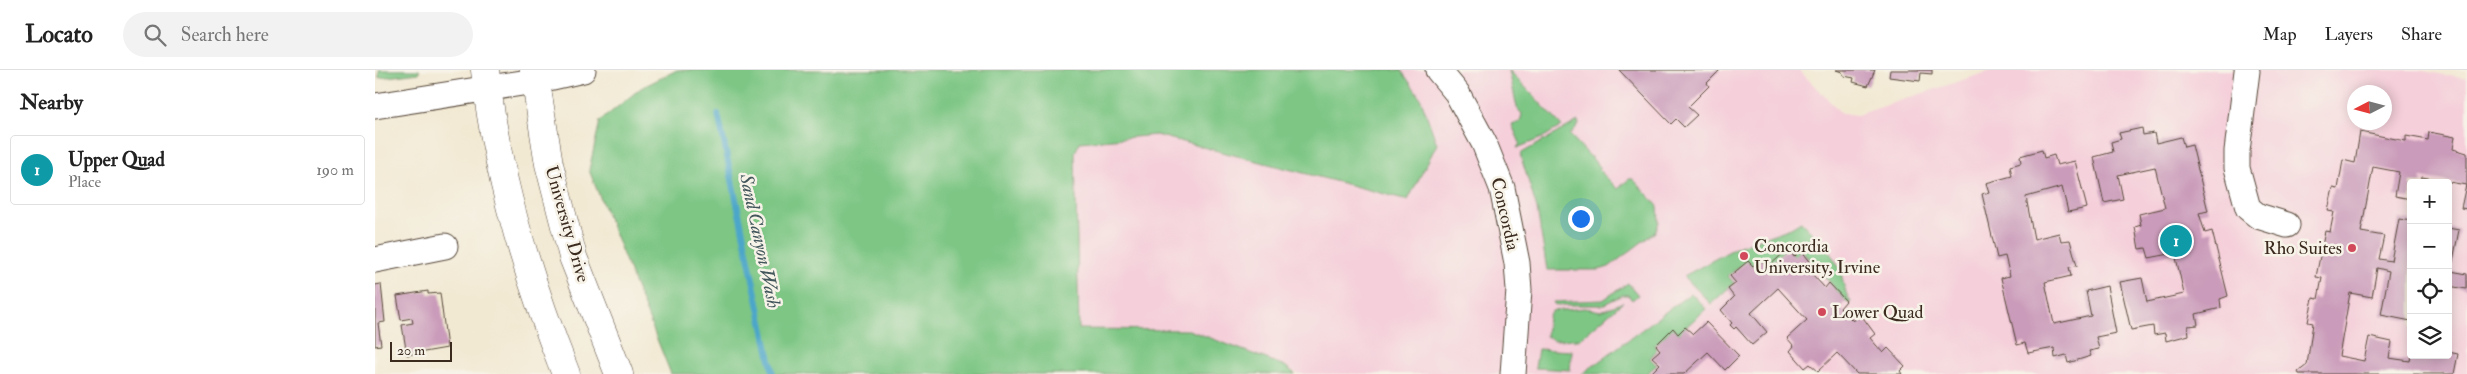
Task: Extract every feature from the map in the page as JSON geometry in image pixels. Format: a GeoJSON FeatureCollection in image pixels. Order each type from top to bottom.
{"type":"FeatureCollection","features":[{"type":"Feature","properties":{"kind":"main road","name":"University Drive"},"geometry":{"type":"LineString","coordinates":[[535,75],[549,164],[573,257],[619,374]]}},
{"type":"Feature","properties":{"kind":"main road"},"geometry":{"type":"LineString","coordinates":[[486,79],[491,123],[520,243],[566,374]]}},
{"type":"Feature","properties":{"kind":"street"},"geometry":{"type":"LineString","coordinates":[[375,106],[486,79],[583,70]]}},
{"type":"Feature","properties":{"kind":"street","name":"Concordia"},"geometry":{"type":"LineString","coordinates":[[1438,70],[1457,93],[1480,134],[1502,188],[1517,263],[1519,290],[1513,374]]}},
{"type":"Feature","properties":{"kind":"street"},"geometry":{"type":"LineString","coordinates":[[2247,72],[2237,151],[2237,168],[2248,208],[2258,216],[2287,225]]}},
{"type":"Feature","properties":{"kind":"street"},"geometry":{"type":"LineString","coordinates":[[375,260],[445,246]]}},
{"type":"Feature","properties":{"kind":"shaded area","name":"Concordia University, Irvine"},"geometry":{"type":"Polygon","coordinates":[[[1117,70],[1799,70],[1841,113],[1857,115],[1993,70],[2418,70],[2467,79],[2467,374],[1299,374],[1189,330],[1079,329],[1075,152],[1117,70]]]}},
{"type":"Feature","properties":{"kind":"green space"},"geometry":{"type":"Polygon","coordinates":[[[379,70],[419,70],[419,73],[379,78],[379,70]]]}},
{"type":"Feature","properties":{"kind":"green space"},"geometry":{"type":"Polygon","coordinates":[[[677,70],[1401,70],[1420,97],[1437,144],[1408,200],[1156,135],[1080,142],[1075,152],[1079,329],[1189,330],[1285,366],[1295,374],[671,374],[589,170],[600,121],[641,88],[677,70]]]}},
{"type":"Feature","properties":{"kind":"green space"},"geometry":{"type":"Polygon","coordinates":[[[1509,70],[1562,126],[1542,138],[1517,148],[1520,143],[1512,125],[1520,122],[1522,114],[1517,108],[1509,70]]]}},
{"type":"Feature","properties":{"kind":"green space"},"geometry":{"type":"Polygon","coordinates":[[[1578,121],[1579,124],[1570,135],[1601,168],[1599,170],[1618,189],[1629,179],[1633,179],[1658,206],[1659,222],[1655,232],[1609,267],[1599,270],[1547,270],[1537,209],[1520,154],[1578,121]]]}},
{"type":"Feature","properties":{"kind":"green space"},"geometry":{"type":"Polygon","coordinates":[[[1801,222],[1836,262],[1841,272],[1846,294],[1851,302],[1849,304],[1801,250],[1795,256],[1787,247],[1768,266],[1760,258],[1753,266],[1747,260],[1728,276],[1734,283],[1711,304],[1684,276],[1737,247],[1791,228],[1801,222]]]}},
{"type":"Feature","properties":{"kind":"green space"},"geometry":{"type":"Polygon","coordinates":[[[1628,283],[1638,295],[1632,300],[1628,295],[1623,295],[1602,305],[1555,305],[1553,302],[1603,300],[1628,283]]]}},
{"type":"Feature","properties":{"kind":"green space"},"geometry":{"type":"Polygon","coordinates":[[[1691,293],[1706,309],[1678,334],[1673,329],[1654,345],[1657,350],[1650,358],[1657,365],[1646,374],[1582,374],[1691,293]]]}},
{"type":"Feature","properties":{"kind":"green space"},"geometry":{"type":"Polygon","coordinates":[[[1623,302],[1580,339],[1554,340],[1546,336],[1548,317],[1552,311],[1585,308],[1601,311],[1623,302]]]}},
{"type":"Feature","properties":{"kind":"green space"},"geometry":{"type":"Polygon","coordinates":[[[1538,349],[1572,351],[1570,370],[1535,368],[1538,349]]]}},
{"type":"Feature","properties":{"kind":"building"},"geometry":{"type":"Polygon","coordinates":[[[1619,70],[1720,70],[1707,83],[1709,86],[1688,107],[1697,115],[1684,127],[1676,119],[1671,124],[1619,70]]]}},
{"type":"Feature","properties":{"kind":"building"},"geometry":{"type":"Polygon","coordinates":[[[1836,70],[1875,70],[1868,86],[1853,82],[1854,78],[1844,76],[1842,72],[1836,70]]]}},
{"type":"Feature","properties":{"kind":"building"},"geometry":{"type":"Polygon","coordinates":[[[1890,70],[1932,70],[1932,74],[1921,73],[1920,81],[1889,77],[1890,70]]]}},
{"type":"Feature","properties":{"kind":"building"},"geometry":{"type":"Polygon","coordinates":[[[2142,128],[2143,135],[2154,133],[2156,143],[2181,137],[2184,147],[2192,145],[2208,211],[2199,213],[2205,233],[2212,231],[2228,296],[2220,299],[2221,308],[2196,314],[2198,325],[2188,326],[2189,335],[2166,341],[2165,333],[2154,335],[2153,326],[2131,330],[2120,282],[2142,278],[2147,302],[2184,294],[2175,253],[2149,258],[2146,248],[2139,249],[2135,227],[2141,225],[2139,214],[2165,208],[2155,167],[2118,175],[2123,199],[2104,203],[2094,157],[2113,152],[2111,142],[2121,139],[2119,133],[2142,128]]]}},
{"type":"Feature","properties":{"kind":"building","name":"Rho Suites"},"geometry":{"type":"Polygon","coordinates":[[[2360,132],[2406,141],[2406,136],[2428,140],[2429,132],[2455,137],[2453,149],[2467,153],[2467,209],[2461,208],[2466,185],[2452,182],[2452,179],[2422,177],[2422,179],[2407,179],[2407,198],[2395,196],[2399,172],[2373,167],[2361,232],[2384,236],[2379,259],[2391,261],[2399,219],[2407,220],[2407,320],[2381,315],[2389,271],[2377,268],[2372,297],[2350,293],[2339,356],[2364,361],[2369,337],[2392,342],[2389,358],[2410,361],[2410,359],[2452,359],[2452,353],[2458,354],[2454,374],[2299,374],[2298,372],[2307,365],[2313,323],[2308,322],[2313,298],[2318,299],[2322,278],[2316,277],[2325,231],[2330,232],[2334,212],[2328,211],[2333,188],[2338,189],[2343,160],[2355,163],[2360,132]]]}},
{"type":"Feature","properties":{"kind":"building"},"geometry":{"type":"Polygon","coordinates":[[[2042,150],[2044,158],[2054,155],[2057,165],[2075,161],[2087,208],[2068,212],[2062,187],[2026,197],[2034,239],[2059,233],[2061,241],[2070,240],[2077,266],[2069,267],[2071,276],[2045,282],[2054,324],[2091,316],[2086,291],[2107,286],[2116,333],[2096,337],[2099,349],[2089,351],[2091,356],[2068,363],[2066,355],[2055,358],[2054,348],[2028,353],[2025,343],[2017,345],[2001,278],[2010,276],[2005,256],[1997,258],[1982,194],[1989,192],[1986,183],[2012,176],[2010,166],[2021,163],[2020,156],[2042,150]]]}},
{"type":"Feature","properties":{"kind":"building"},"geometry":{"type":"Polygon","coordinates":[[[2452,229],[2459,230],[2452,266],[2452,229]]]}},
{"type":"Feature","properties":{"kind":"building","name":"Lower Quad"},"geometry":{"type":"Polygon","coordinates":[[[1788,249],[1794,257],[1801,250],[1816,269],[1812,274],[1825,288],[1829,283],[1846,301],[1840,308],[1853,321],[1861,315],[1875,334],[1870,338],[1883,353],[1888,348],[1905,366],[1900,371],[1902,374],[1857,374],[1837,353],[1818,371],[1810,364],[1805,368],[1790,351],[1794,346],[1787,338],[1807,320],[1778,288],[1751,313],[1767,332],[1752,345],[1736,327],[1734,329],[1730,325],[1732,323],[1721,310],[1734,297],[1728,289],[1736,283],[1730,276],[1748,261],[1753,266],[1761,259],[1768,267],[1788,249]]]}},
{"type":"Feature","properties":{"kind":"building"},"geometry":{"type":"Polygon","coordinates":[[[2452,271],[2467,274],[2467,289],[2452,287],[2452,271]]]}},
{"type":"Feature","properties":{"kind":"building"},"geometry":{"type":"Polygon","coordinates":[[[381,284],[385,322],[378,323],[381,345],[375,346],[375,285],[381,284]]]}},
{"type":"Feature","properties":{"kind":"building"},"geometry":{"type":"Polygon","coordinates":[[[428,291],[428,294],[440,293],[447,348],[407,355],[402,325],[413,323],[412,318],[401,320],[397,296],[428,291]]]}},
{"type":"Feature","properties":{"kind":"building"},"geometry":{"type":"Polygon","coordinates":[[[1706,322],[1739,356],[1725,370],[1708,352],[1684,374],[1650,374],[1660,364],[1652,357],[1660,350],[1656,345],[1673,328],[1678,334],[1685,327],[1693,334],[1706,322]]]}},
{"type":"Feature","properties":{"kind":"waterway","name":"Sand Canyon Wash"},"geometry":{"type":"LineString","coordinates":[[718,114],[773,374]]}},
{"type":"Feature","properties":{"kind":"place","name":"Upper Quad"},"geometry":{"type":"Point","coordinates":[2176,241]}},
{"type":"Feature","properties":{"kind":"place","name":"Rho Suites"},"geometry":{"type":"Point","coordinates":[2352,248]}},
{"type":"Feature","properties":{"kind":"place","name":"Concordia University, Irvine"},"geometry":{"type":"Point","coordinates":[1744,256]}},
{"type":"Feature","properties":{"kind":"place","name":"Lower Quad"},"geometry":{"type":"Point","coordinates":[1822,312]}}]}
